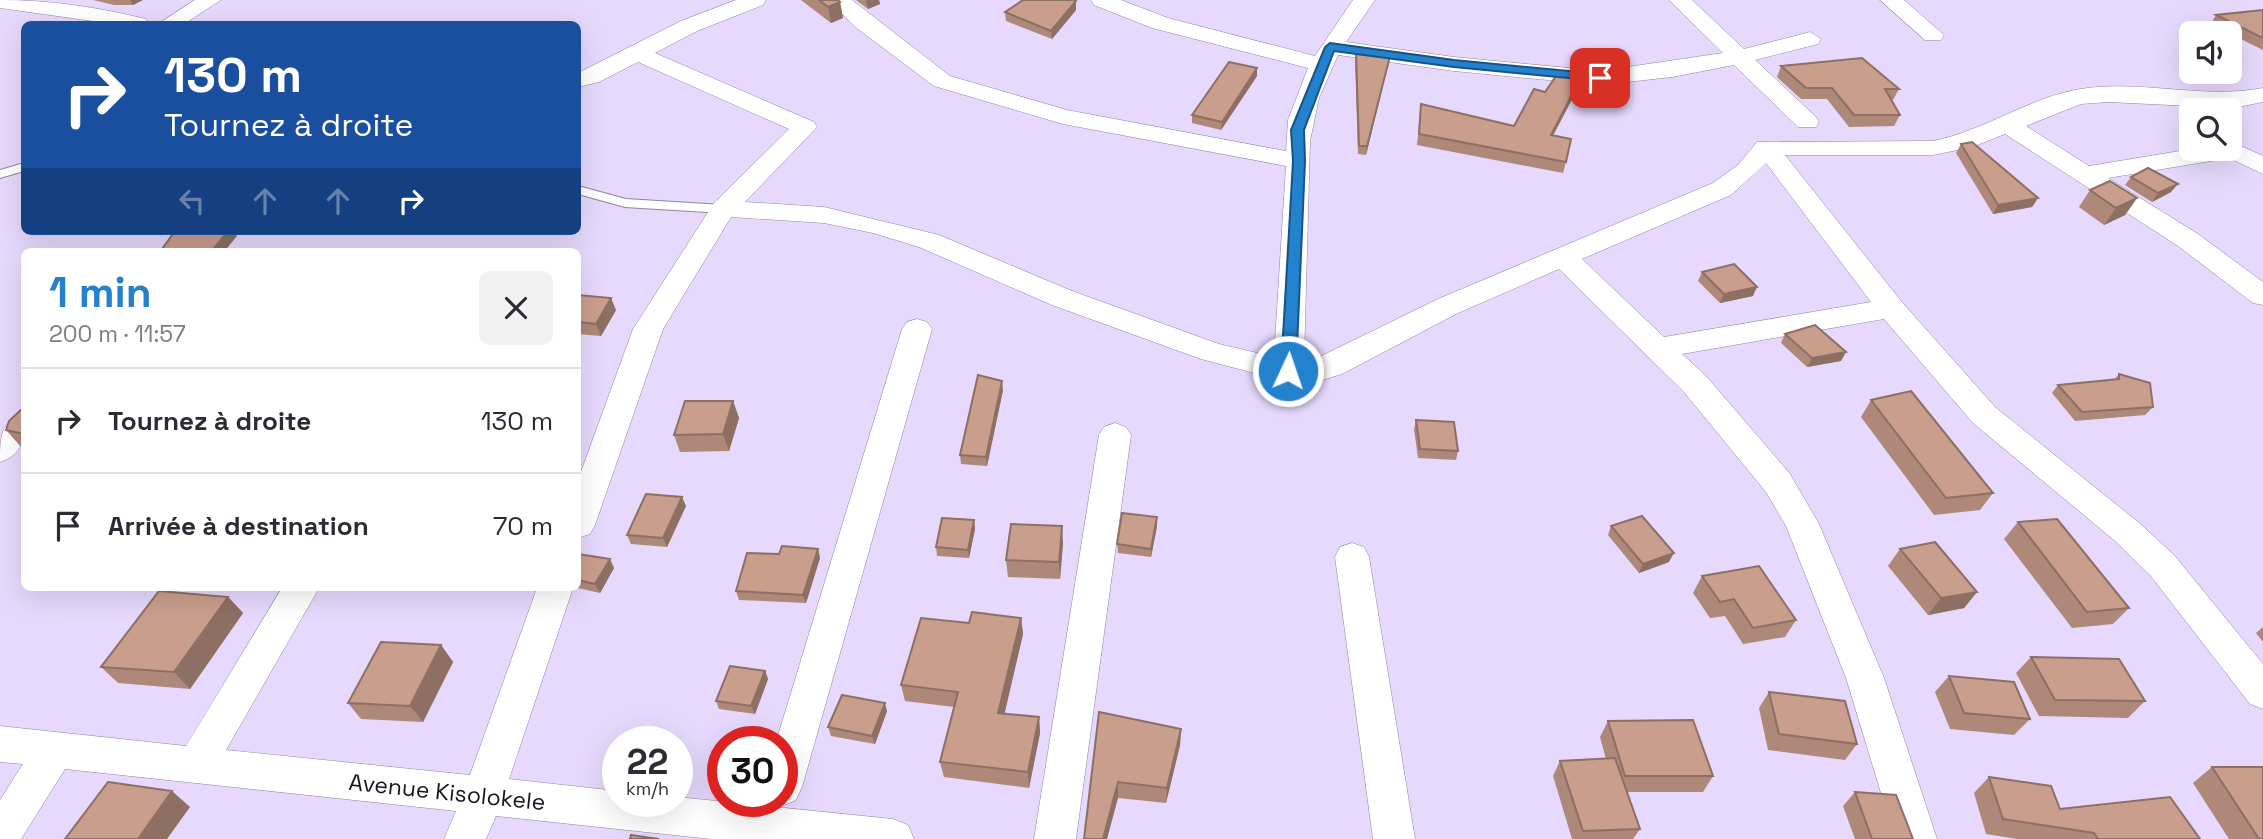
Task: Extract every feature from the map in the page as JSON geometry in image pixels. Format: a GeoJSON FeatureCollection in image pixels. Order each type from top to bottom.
{"type":"FeatureCollection","features":[{"type":"Feature","properties":{"kind":"street"},"geometry":{"type":"LineString","coordinates":[[94,13],[115,0]]}},
{"type":"Feature","properties":{"kind":"street"},"geometry":{"type":"LineString","coordinates":[[174,21],[210,0]]}},
{"type":"Feature","properties":{"kind":"street"},"geometry":{"type":"LineString","coordinates":[[581,79],[635,52],[755,0]]}},
{"type":"Feature","properties":{"kind":"street"},"geometry":{"type":"LineString","coordinates":[[840,0],[862,21],[942,81],[1063,117],[1299,161]]}},
{"type":"Feature","properties":{"kind":"street"},"geometry":{"type":"LineString","coordinates":[[1102,0],[1160,23],[1326,56],[1454,64],[1600,78],[1672,70],[1739,57],[1810,38]]}},
{"type":"Feature","properties":{"kind":"street"},"geometry":{"type":"LineString","coordinates":[[1288,371],[1299,161],[1297,130],[1326,56],[1364,0]]}},
{"type":"Feature","properties":{"kind":"street"},"geometry":{"type":"LineString","coordinates":[[1680,0],[1807,122]]}},
{"type":"Feature","properties":{"kind":"street"},"geometry":{"type":"LineString","coordinates":[[1891,0],[1933,35]]}},
{"type":"Feature","properties":{"kind":"street"},"geometry":{"type":"LineString","coordinates":[[0,2],[94,13],[126,21]]}},
{"type":"Feature","properties":{"kind":"street"},"geometry":{"type":"LineString","coordinates":[[581,516],[648,329],[723,209],[804,127],[635,52]]}},
{"type":"Feature","properties":{"kind":"street"},"geometry":{"type":"LineString","coordinates":[[1766,147],[1933,148],[1963,142],[2077,97],[2164,97],[2233,101],[2263,95]]}},
{"type":"Feature","properties":{"kind":"street"},"geometry":{"type":"LineString","coordinates":[[2164,97],[2179,109]]}},
{"type":"Feature","properties":{"kind":"street"},"geometry":{"type":"LineString","coordinates":[[2006,124],[2189,240],[2263,296]]}},
{"type":"Feature","properties":{"kind":"street"},"geometry":{"type":"LineString","coordinates":[[723,209],[824,215],[878,226],[949,248],[1062,298],[1199,347],[1288,371],[1309,373],[1331,367],[1448,306],[1722,189],[1747,170],[1766,147]]}},
{"type":"Feature","properties":{"kind":"street"},"geometry":{"type":"LineString","coordinates":[[1766,147],[1891,308],[1984,415],[2126,531],[2162,565],[2263,692]]}},
{"type":"Feature","properties":{"kind":"street"},"geometry":{"type":"LineString","coordinates":[[2242,155],[2263,166]]}},
{"type":"Feature","properties":{"kind":"street"},"geometry":{"type":"LineString","coordinates":[[2084,174],[2179,158]]}},
{"type":"Feature","properties":{"kind":"street"},"geometry":{"type":"LineString","coordinates":[[1563,257],[1660,348],[1750,447],[1778,483],[1802,524],[1865,678],[1916,839]]}},
{"type":"Feature","properties":{"kind":"street"},"geometry":{"type":"LineString","coordinates":[[1660,348],[1891,308]]}},
{"type":"Feature","properties":{"kind":"street"},"geometry":{"type":"LineString","coordinates":[[798,733],[917,329]]}},
{"type":"Feature","properties":{"kind":"street"},"geometry":{"type":"LineString","coordinates":[[1055,839],[1115,435]]}},
{"type":"Feature","properties":{"kind":"street"},"geometry":{"type":"LineString","coordinates":[[1352,557],[1394,839]]}},
{"type":"Feature","properties":{"kind":"street"},"geometry":{"type":"LineString","coordinates":[[197,764],[299,591]]}},
{"type":"Feature","properties":{"kind":"street"},"geometry":{"type":"LineString","coordinates":[[465,839],[483,797],[554,591]]}},
{"type":"Feature","properties":{"kind":"street","name":"Avenue Kisolokele"},"geometry":{"type":"LineString","coordinates":[[0,744],[483,797],[707,810]]}},
{"type":"Feature","properties":{"kind":"street"},"geometry":{"type":"LineString","coordinates":[[0,836],[55,749]]}},
{"type":"Feature","properties":{"kind":"street","name":"Avenue Kisolokele"},"geometry":{"type":"LineString","coordinates":[[788,817],[893,839]]}},
{"type":"Feature","properties":{"kind":"lane"},"geometry":{"type":"LineString","coordinates":[[0,174],[21,168]]}},
{"type":"Feature","properties":{"kind":"lane"},"geometry":{"type":"LineString","coordinates":[[581,191],[625,203],[723,209]]}},
{"type":"Feature","properties":{"kind":"building"},"geometry":{"type":"Polygon","coordinates":[[[819,0],[838,0],[840,2],[828,7],[819,0]]]}},
{"type":"Feature","properties":{"kind":"building"},"geometry":{"type":"Polygon","coordinates":[[[1023,0],[1076,1],[1051,31],[1005,12],[1023,0]]]}},
{"type":"Feature","properties":{"kind":"building"},"geometry":{"type":"Polygon","coordinates":[[[2263,10],[2263,38],[2242,28],[2242,21],[2228,21],[2216,15],[2263,10]]]}},
{"type":"Feature","properties":{"kind":"building"},"geometry":{"type":"Polygon","coordinates":[[[1356,52],[1390,56],[1367,146],[1359,146],[1356,52]]]}},
{"type":"Feature","properties":{"kind":"building"},"geometry":{"type":"Polygon","coordinates":[[[1862,58],[1899,89],[1885,89],[1900,115],[1854,115],[1832,88],[1806,88],[1781,66],[1862,58]]]}},
{"type":"Feature","properties":{"kind":"building"},"geometry":{"type":"Polygon","coordinates":[[[1229,62],[1257,68],[1222,122],[1192,115],[1229,62]]]}},
{"type":"Feature","properties":{"kind":"building"},"geometry":{"type":"Polygon","coordinates":[[[1558,73],[1582,75],[1551,135],[1571,139],[1566,162],[1419,134],[1421,104],[1514,126],[1534,89],[1545,92],[1558,73]]]}},
{"type":"Feature","properties":{"kind":"building"},"geometry":{"type":"Polygon","coordinates":[[[1972,142],[2038,198],[1998,205],[1961,144],[1972,142]]]}},
{"type":"Feature","properties":{"kind":"building"},"geometry":{"type":"Polygon","coordinates":[[[2148,168],[2178,184],[2158,193],[2131,177],[2148,168]]]}},
{"type":"Feature","properties":{"kind":"building"},"geometry":{"type":"Polygon","coordinates":[[[2110,181],[2137,198],[2116,208],[2090,190],[2110,181]]]}},
{"type":"Feature","properties":{"kind":"building"},"geometry":{"type":"Polygon","coordinates":[[[172,235],[225,235],[214,248],[163,248],[172,235]]]}},
{"type":"Feature","properties":{"kind":"building"},"geometry":{"type":"Polygon","coordinates":[[[1734,264],[1757,287],[1724,294],[1702,272],[1734,264]]]}},
{"type":"Feature","properties":{"kind":"building"},"geometry":{"type":"Polygon","coordinates":[[[581,295],[611,298],[596,324],[581,322],[581,295]]]}},
{"type":"Feature","properties":{"kind":"building"},"geometry":{"type":"Polygon","coordinates":[[[1815,325],[1846,352],[1812,358],[1785,334],[1815,325]]]}},
{"type":"Feature","properties":{"kind":"building"},"geometry":{"type":"Polygon","coordinates":[[[2119,374],[2150,383],[2153,407],[2082,412],[2058,385],[2119,379],[2119,374]]]}},
{"type":"Feature","properties":{"kind":"building"},"geometry":{"type":"Polygon","coordinates":[[[978,375],[1002,381],[986,457],[960,455],[978,375]]]}},
{"type":"Feature","properties":{"kind":"building"},"geometry":{"type":"Polygon","coordinates":[[[1911,391],[1993,493],[1946,498],[1871,400],[1911,391]]]}},
{"type":"Feature","properties":{"kind":"building"},"geometry":{"type":"Polygon","coordinates":[[[685,401],[733,401],[723,434],[674,435],[685,401]]]}},
{"type":"Feature","properties":{"kind":"building"},"geometry":{"type":"Polygon","coordinates":[[[21,410],[21,433],[6,430],[9,421],[21,410]]]}},
{"type":"Feature","properties":{"kind":"building"},"geometry":{"type":"Polygon","coordinates":[[[1416,420],[1454,422],[1458,451],[1420,449],[1416,420]]]}},
{"type":"Feature","properties":{"kind":"building"},"geometry":{"type":"Polygon","coordinates":[[[646,494],[682,497],[663,538],[627,535],[646,494]]]}},
{"type":"Feature","properties":{"kind":"building"},"geometry":{"type":"Polygon","coordinates":[[[1122,513],[1157,517],[1151,549],[1117,544],[1122,513]]]}},
{"type":"Feature","properties":{"kind":"building"},"geometry":{"type":"Polygon","coordinates":[[[1642,516],[1674,553],[1643,564],[1611,526],[1642,516]]]}},
{"type":"Feature","properties":{"kind":"building"},"geometry":{"type":"Polygon","coordinates":[[[942,518],[974,520],[968,550],[936,547],[942,518]]]}},
{"type":"Feature","properties":{"kind":"building"},"geometry":{"type":"Polygon","coordinates":[[[2057,519],[2129,608],[2087,612],[2018,522],[2057,519]]]}},
{"type":"Feature","properties":{"kind":"building"},"geometry":{"type":"Polygon","coordinates":[[[1011,524],[1062,526],[1059,562],[1006,560],[1011,524]]]}},
{"type":"Feature","properties":{"kind":"building"},"geometry":{"type":"Polygon","coordinates":[[[1935,542],[1977,592],[1941,598],[1900,549],[1935,542]]]}},
{"type":"Feature","properties":{"kind":"building"},"geometry":{"type":"Polygon","coordinates":[[[782,546],[818,549],[803,595],[736,591],[747,553],[779,554],[782,546]]]}},
{"type":"Feature","properties":{"kind":"building"},"geometry":{"type":"Polygon","coordinates":[[[581,554],[610,559],[595,584],[581,581],[581,554]]]}},
{"type":"Feature","properties":{"kind":"building"},"geometry":{"type":"Polygon","coordinates":[[[1759,566],[1796,620],[1753,628],[1734,599],[1720,602],[1702,576],[1759,566]]]}},
{"type":"Feature","properties":{"kind":"building"},"geometry":{"type":"Polygon","coordinates":[[[159,591],[228,597],[174,672],[101,667],[159,591]]]}},
{"type":"Feature","properties":{"kind":"building"},"geometry":{"type":"Polygon","coordinates":[[[972,612],[1021,618],[998,713],[1039,717],[1028,772],[940,762],[958,692],[901,685],[921,618],[969,623],[972,612]]]}},
{"type":"Feature","properties":{"kind":"building"},"geometry":{"type":"Polygon","coordinates":[[[381,642],[441,645],[410,706],[348,703],[381,642]]]}},
{"type":"Feature","properties":{"kind":"building"},"geometry":{"type":"Polygon","coordinates":[[[2031,657],[2119,659],[2145,701],[2055,700],[2031,657]]]}},
{"type":"Feature","properties":{"kind":"building"},"geometry":{"type":"Polygon","coordinates":[[[730,666],[765,671],[751,706],[716,701],[730,666]]]}},
{"type":"Feature","properties":{"kind":"building"},"geometry":{"type":"Polygon","coordinates":[[[1949,676],[2014,682],[2030,719],[1964,713],[1949,676]]]}},
{"type":"Feature","properties":{"kind":"building"},"geometry":{"type":"Polygon","coordinates":[[[1769,692],[1845,701],[1857,744],[1779,734],[1769,692]]]}},
{"type":"Feature","properties":{"kind":"building"},"geometry":{"type":"Polygon","coordinates":[[[842,695],[885,703],[872,736],[828,727],[842,695]]]}},
{"type":"Feature","properties":{"kind":"building"},"geometry":{"type":"Polygon","coordinates":[[[1099,712],[1181,729],[1167,788],[1118,782],[1103,839],[1084,839],[1099,712]]]}},
{"type":"Feature","properties":{"kind":"building"},"geometry":{"type":"Polygon","coordinates":[[[1693,720],[1713,776],[1625,776],[1608,721],[1693,720]]]}},
{"type":"Feature","properties":{"kind":"building"},"geometry":{"type":"Polygon","coordinates":[[[1615,758],[1640,829],[1583,831],[1560,761],[1615,758]]]}},
{"type":"Feature","properties":{"kind":"building"},"geometry":{"type":"Polygon","coordinates":[[[2212,767],[2263,767],[2263,839],[2259,839],[2212,767]]]}},
{"type":"Feature","properties":{"kind":"building"},"geometry":{"type":"Polygon","coordinates":[[[1989,777],[2051,786],[2060,809],[2170,797],[2200,839],[2098,839],[2094,833],[2003,819],[1989,777]]]}},
{"type":"Feature","properties":{"kind":"building"},"geometry":{"type":"Polygon","coordinates":[[[108,782],[172,791],[138,839],[65,839],[108,782]]]}},
{"type":"Feature","properties":{"kind":"building"},"geometry":{"type":"Polygon","coordinates":[[[1855,792],[1896,795],[1913,839],[1872,839],[1855,792]]]}},
{"type":"Feature","properties":{"kind":"building"},"geometry":{"type":"Polygon","coordinates":[[[631,835],[659,839],[630,839],[631,835]]]}},
{"type":"Feature","properties":{"kind":"route"},"geometry":{"type":"LineString","coordinates":[[1288,371],[1299,161],[1297,130],[1330,47],[1454,64],[1600,78]]}}]}
